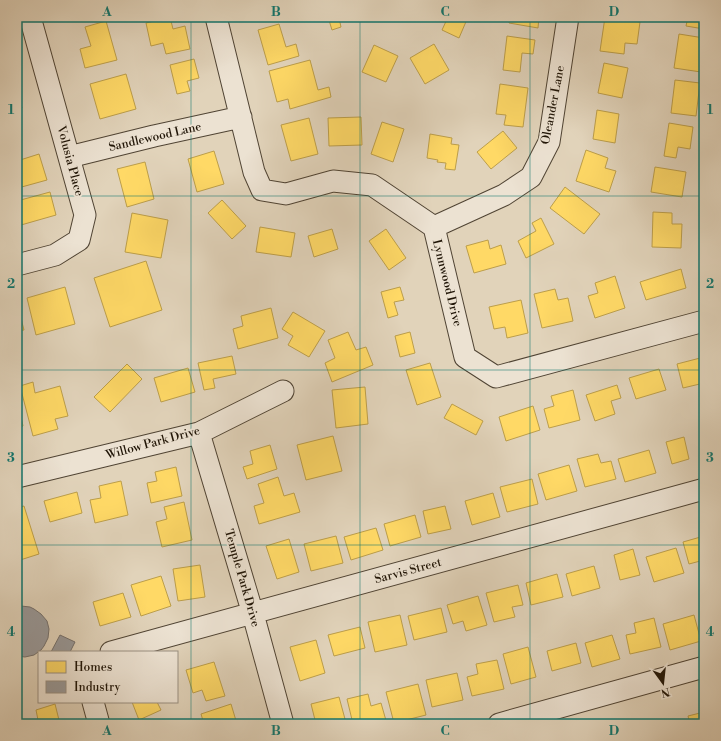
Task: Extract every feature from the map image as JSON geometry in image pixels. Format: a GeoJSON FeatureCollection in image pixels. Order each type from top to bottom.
{"type":"FeatureCollection","features":[{"type":"Feature","properties":{"kind":"street","name":"Volusia Place"},"geometry":{"type":"LineString","coordinates":[[17,265],[55,255],[79,240],[85,215],[30,17]]}},
{"type":"Feature","properties":{"kind":"street","name":"Lynnwood Drive"},"geometry":{"type":"LineString","coordinates":[[216,17],[254,172],[262,190],[286,194],[334,181],[372,185],[434,227],[465,357],[496,377],[704,321]]}},
{"type":"Feature","properties":{"kind":"street","name":"Oleander Lane"},"geometry":{"type":"LineString","coordinates":[[434,227],[504,196],[531,177],[549,142],[568,17]]}},
{"type":"Feature","properties":{"kind":"street","name":"Sandlewood Lane"},"geometry":{"type":"LineString","coordinates":[[69,157],[241,117]]}},
{"type":"Feature","properties":{"kind":"street","name":"Willow Park Drive"},"geometry":{"type":"LineString","coordinates":[[17,477],[199,433],[283,391]]}},
{"type":"Feature","properties":{"kind":"street","name":"Temple Park Drive"},"geometry":{"type":"LineString","coordinates":[[199,433],[253,614],[283,724]]}},
{"type":"Feature","properties":{"kind":"street","name":"Sarvis Street"},"geometry":{"type":"LineString","coordinates":[[116,651],[704,489]]}},
{"type":"Feature","properties":{"kind":"street"},"geometry":{"type":"LineString","coordinates":[[499,724],[704,667]]}},
{"type":"Feature","properties":{"kind":"street"},"geometry":{"type":"LineString","coordinates":[[93,703],[99,724]]}},
{"type":"Feature","properties":{"kind":"building: Homes"},"geometry":{"type":"Polygon","coordinates":[[[170,17],[173,29],[185,26],[190,49],[166,54],[163,43],[151,46],[146,23],[170,17]]]}},
{"type":"Feature","properties":{"kind":"building: Homes"},"geometry":{"type":"Polygon","coordinates":[[[256,17],[276,17],[257,21],[256,17]]]}},
{"type":"Feature","properties":{"kind":"building: Homes"},"geometry":{"type":"Polygon","coordinates":[[[328,17],[342,17],[339,18],[341,27],[332,30],[328,17]]]}},
{"type":"Feature","properties":{"kind":"building: Homes"},"geometry":{"type":"Polygon","coordinates":[[[448,17],[468,17],[459,38],[442,30],[448,17]]]}},
{"type":"Feature","properties":{"kind":"building: Homes"},"geometry":{"type":"Polygon","coordinates":[[[510,17],[539,17],[538,28],[509,23],[510,17]]]}},
{"type":"Feature","properties":{"kind":"building: Homes"},"geometry":{"type":"Polygon","coordinates":[[[605,17],[640,22],[637,44],[625,43],[624,54],[600,51],[605,17]]]}},
{"type":"Feature","properties":{"kind":"building: Homes"},"geometry":{"type":"Polygon","coordinates":[[[688,17],[704,17],[704,29],[686,26],[688,17]]]}},
{"type":"Feature","properties":{"kind":"building: Homes"},"geometry":{"type":"Polygon","coordinates":[[[106,21],[117,60],[85,68],[80,49],[91,46],[85,27],[106,21]]]}},
{"type":"Feature","properties":{"kind":"building: Homes"},"geometry":{"type":"Polygon","coordinates":[[[279,24],[286,47],[296,44],[299,56],[268,65],[258,30],[279,24]]]}},
{"type":"Feature","properties":{"kind":"building: Homes"},"geometry":{"type":"Polygon","coordinates":[[[679,34],[704,38],[704,54],[701,72],[674,68],[679,34]]]}},
{"type":"Feature","properties":{"kind":"building: Homes"},"geometry":{"type":"Polygon","coordinates":[[[507,36],[535,40],[533,54],[522,53],[520,72],[503,70],[507,36]]]}},
{"type":"Feature","properties":{"kind":"building: Homes"},"geometry":{"type":"Polygon","coordinates":[[[434,44],[449,70],[425,84],[410,58],[434,44]]]}},
{"type":"Feature","properties":{"kind":"building: Homes"},"geometry":{"type":"Polygon","coordinates":[[[374,45],[398,56],[386,82],[362,72],[374,45]]]}},
{"type":"Feature","properties":{"kind":"building: Homes"},"geometry":{"type":"Polygon","coordinates":[[[194,59],[199,78],[187,81],[190,91],[177,94],[170,65],[194,59]]]}},
{"type":"Feature","properties":{"kind":"building: Homes"},"geometry":{"type":"Polygon","coordinates":[[[310,60],[318,90],[329,87],[331,97],[290,109],[288,99],[277,102],[269,71],[310,60]]]}},
{"type":"Feature","properties":{"kind":"building: Homes"},"geometry":{"type":"Polygon","coordinates":[[[604,63],[628,68],[622,98],[598,93],[604,63]]]}},
{"type":"Feature","properties":{"kind":"building: Homes"},"geometry":{"type":"Polygon","coordinates":[[[126,74],[136,109],[100,119],[90,84],[126,74]]]}},
{"type":"Feature","properties":{"kind":"building: Homes"},"geometry":{"type":"Polygon","coordinates":[[[675,80],[700,83],[696,116],[671,113],[675,80]]]}},
{"type":"Feature","properties":{"kind":"building: Homes"},"geometry":{"type":"Polygon","coordinates":[[[500,84],[528,88],[523,127],[504,125],[506,115],[496,114],[500,84]]]}},
{"type":"Feature","properties":{"kind":"building: Homes"},"geometry":{"type":"Polygon","coordinates":[[[17,95],[22,108],[17,110],[17,95]]]}},
{"type":"Feature","properties":{"kind":"building: Homes"},"geometry":{"type":"Polygon","coordinates":[[[597,110],[619,114],[615,143],[593,139],[597,110]]]}},
{"type":"Feature","properties":{"kind":"building: Homes"},"geometry":{"type":"Polygon","coordinates":[[[361,117],[362,145],[329,146],[328,118],[361,117]]]}},
{"type":"Feature","properties":{"kind":"building: Homes"},"geometry":{"type":"Polygon","coordinates":[[[309,118],[318,154],[291,161],[281,125],[309,118]]]}},
{"type":"Feature","properties":{"kind":"building: Homes"},"geometry":{"type":"Polygon","coordinates":[[[382,122],[404,129],[393,162],[371,154],[382,122]]]}},
{"type":"Feature","properties":{"kind":"building: Homes"},"geometry":{"type":"Polygon","coordinates":[[[669,123],[693,127],[690,149],[678,147],[676,158],[664,156],[669,123]]]}},
{"type":"Feature","properties":{"kind":"building: Homes"},"geometry":{"type":"Polygon","coordinates":[[[503,131],[517,148],[491,169],[477,152],[503,131]]]}},
{"type":"Feature","properties":{"kind":"building: Homes"},"geometry":{"type":"Polygon","coordinates":[[[430,134],[452,138],[451,144],[459,145],[455,170],[445,169],[446,163],[437,162],[438,160],[427,158],[430,134]]]}},
{"type":"Feature","properties":{"kind":"building: Homes"},"geometry":{"type":"Polygon","coordinates":[[[586,150],[608,158],[605,168],[616,171],[609,192],[576,181],[586,150]]]}},
{"type":"Feature","properties":{"kind":"building: Homes"},"geometry":{"type":"Polygon","coordinates":[[[214,151],[224,184],[197,192],[188,159],[214,151]]]}},
{"type":"Feature","properties":{"kind":"building: Homes"},"geometry":{"type":"Polygon","coordinates":[[[39,154],[47,180],[18,188],[17,161],[39,154]]]}},
{"type":"Feature","properties":{"kind":"building: Homes"},"geometry":{"type":"Polygon","coordinates":[[[145,162],[154,199],[127,207],[117,169],[145,162]]]}},
{"type":"Feature","properties":{"kind":"building: Homes"},"geometry":{"type":"Polygon","coordinates":[[[655,167],[686,172],[682,197],[651,192],[655,167]]]}},
{"type":"Feature","properties":{"kind":"building: Homes"},"geometry":{"type":"Polygon","coordinates":[[[565,187],[600,214],[584,234],[550,208],[565,187]]]}},
{"type":"Feature","properties":{"kind":"building: Homes"},"geometry":{"type":"Polygon","coordinates":[[[50,192],[56,215],[21,225],[17,211],[17,201],[50,192]]]}},
{"type":"Feature","properties":{"kind":"building: Homes"},"geometry":{"type":"Polygon","coordinates":[[[222,200],[246,226],[232,239],[208,213],[222,200]]]}},
{"type":"Feature","properties":{"kind":"building: Homes"},"geometry":{"type":"Polygon","coordinates":[[[653,212],[672,213],[672,224],[682,224],[681,248],[652,247],[653,212]]]}},
{"type":"Feature","properties":{"kind":"building: Homes"},"geometry":{"type":"Polygon","coordinates":[[[132,213],[168,220],[161,258],[125,252],[132,213]]]}},
{"type":"Feature","properties":{"kind":"building: Homes"},"geometry":{"type":"Polygon","coordinates":[[[541,218],[554,244],[526,258],[518,241],[536,231],[532,223],[541,218]]]}},
{"type":"Feature","properties":{"kind":"building: Homes"},"geometry":{"type":"Polygon","coordinates":[[[260,227],[295,233],[291,257],[256,252],[260,227]]]}},
{"type":"Feature","properties":{"kind":"building: Homes"},"geometry":{"type":"Polygon","coordinates":[[[332,229],[338,249],[314,257],[308,236],[332,229]]]}},
{"type":"Feature","properties":{"kind":"building: Homes"},"geometry":{"type":"Polygon","coordinates":[[[386,229],[406,258],[389,270],[369,241],[386,229]]]}},
{"type":"Feature","properties":{"kind":"building: Homes"},"geometry":{"type":"Polygon","coordinates":[[[488,240],[490,249],[501,245],[506,264],[474,273],[466,246],[488,240]]]}},
{"type":"Feature","properties":{"kind":"building: Homes"},"geometry":{"type":"Polygon","coordinates":[[[146,261],[162,310],[110,327],[94,278],[146,261]]]}},
{"type":"Feature","properties":{"kind":"building: Homes"},"geometry":{"type":"Polygon","coordinates":[[[681,269],[686,288],[646,300],[640,282],[681,269]]]}},
{"type":"Feature","properties":{"kind":"building: Homes"},"geometry":{"type":"Polygon","coordinates":[[[615,276],[625,308],[595,318],[588,296],[598,293],[595,283],[615,276]]]}},
{"type":"Feature","properties":{"kind":"building: Homes"},"geometry":{"type":"Polygon","coordinates":[[[65,287],[75,324],[36,335],[27,298],[65,287]]]}},
{"type":"Feature","properties":{"kind":"building: Homes"},"geometry":{"type":"Polygon","coordinates":[[[400,287],[404,300],[394,302],[398,315],[388,318],[381,292],[400,287]]]}},
{"type":"Feature","properties":{"kind":"building: Homes"},"geometry":{"type":"Polygon","coordinates":[[[555,289],[558,300],[568,298],[573,321],[542,328],[534,294],[555,289]]]}},
{"type":"Feature","properties":{"kind":"building: Homes"},"geometry":{"type":"Polygon","coordinates":[[[521,300],[528,333],[507,338],[505,327],[494,329],[489,307],[521,300]]]}},
{"type":"Feature","properties":{"kind":"building: Homes"},"geometry":{"type":"Polygon","coordinates":[[[17,303],[24,330],[17,331],[17,303]]]}},
{"type":"Feature","properties":{"kind":"building: Homes"},"geometry":{"type":"Polygon","coordinates":[[[271,308],[278,338],[238,349],[233,329],[243,326],[241,316],[271,308]]]}},
{"type":"Feature","properties":{"kind":"building: Homes"},"geometry":{"type":"Polygon","coordinates":[[[293,312],[325,331],[309,357],[288,345],[293,336],[282,329],[293,312]]]}},
{"type":"Feature","properties":{"kind":"building: Homes"},"geometry":{"type":"Polygon","coordinates":[[[348,332],[356,350],[366,347],[373,365],[332,382],[325,363],[335,358],[328,340],[348,332]]]}},
{"type":"Feature","properties":{"kind":"building: Homes"},"geometry":{"type":"Polygon","coordinates":[[[410,332],[415,353],[400,357],[395,336],[410,332]]]}},
{"type":"Feature","properties":{"kind":"building: Homes"},"geometry":{"type":"Polygon","coordinates":[[[232,356],[236,374],[213,379],[215,388],[204,390],[198,363],[232,356]]]}},
{"type":"Feature","properties":{"kind":"building: Homes"},"geometry":{"type":"Polygon","coordinates":[[[704,357],[704,383],[683,388],[677,364],[704,357]]]}},
{"type":"Feature","properties":{"kind":"building: Homes"},"geometry":{"type":"Polygon","coordinates":[[[430,363],[441,397],[417,405],[406,370],[430,363]]]}},
{"type":"Feature","properties":{"kind":"building: Homes"},"geometry":{"type":"Polygon","coordinates":[[[127,364],[142,379],[110,412],[94,397],[127,364]]]}},
{"type":"Feature","properties":{"kind":"building: Homes"},"geometry":{"type":"Polygon","coordinates":[[[188,368],[195,392],[161,402],[154,378],[188,368]]]}},
{"type":"Feature","properties":{"kind":"building: Homes"},"geometry":{"type":"Polygon","coordinates":[[[659,369],[666,390],[636,399],[629,378],[659,369]]]}},
{"type":"Feature","properties":{"kind":"building: Homes"},"geometry":{"type":"Polygon","coordinates":[[[33,382],[35,393],[60,386],[68,416],[55,419],[58,429],[33,436],[20,386],[33,382]]]}},
{"type":"Feature","properties":{"kind":"building: Homes"},"geometry":{"type":"Polygon","coordinates":[[[617,385],[621,398],[611,401],[615,414],[595,421],[586,395],[617,385]]]}},
{"type":"Feature","properties":{"kind":"building: Homes"},"geometry":{"type":"Polygon","coordinates":[[[365,387],[368,424],[336,428],[332,390],[365,387]]]}},
{"type":"Feature","properties":{"kind":"building: Homes"},"geometry":{"type":"Polygon","coordinates":[[[573,390],[580,420],[549,428],[544,409],[554,406],[551,396],[573,390]]]}},
{"type":"Feature","properties":{"kind":"building: Homes"},"geometry":{"type":"Polygon","coordinates":[[[17,403],[23,426],[17,428],[17,403]]]}},
{"type":"Feature","properties":{"kind":"building: Homes"},"geometry":{"type":"Polygon","coordinates":[[[452,404],[483,421],[476,435],[444,418],[452,404]]]}},
{"type":"Feature","properties":{"kind":"building: Homes"},"geometry":{"type":"Polygon","coordinates":[[[533,406],[540,430],[506,441],[499,417],[533,406]]]}},
{"type":"Feature","properties":{"kind":"building: Homes"},"geometry":{"type":"Polygon","coordinates":[[[333,436],[342,471],[306,480],[297,445],[333,436]]]}},
{"type":"Feature","properties":{"kind":"building: Homes"},"geometry":{"type":"Polygon","coordinates":[[[684,437],[689,459],[672,464],[666,442],[684,437]]]}},
{"type":"Feature","properties":{"kind":"building: Homes"},"geometry":{"type":"Polygon","coordinates":[[[270,445],[277,469],[247,479],[243,467],[253,464],[250,451],[270,445]]]}},
{"type":"Feature","properties":{"kind":"building: Homes"},"geometry":{"type":"Polygon","coordinates":[[[649,450],[656,473],[625,482],[618,459],[649,450]]]}},
{"type":"Feature","properties":{"kind":"building: Homes"},"geometry":{"type":"Polygon","coordinates":[[[598,454],[601,463],[611,461],[616,479],[585,487],[577,459],[598,454]]]}},
{"type":"Feature","properties":{"kind":"building: Homes"},"geometry":{"type":"Polygon","coordinates":[[[569,465],[577,491],[546,500],[538,474],[569,465]]]}},
{"type":"Feature","properties":{"kind":"building: Homes"},"geometry":{"type":"Polygon","coordinates":[[[176,467],[182,496],[151,503],[147,483],[157,481],[155,472],[176,467]]]}},
{"type":"Feature","properties":{"kind":"building: Homes"},"geometry":{"type":"Polygon","coordinates":[[[278,477],[284,496],[294,493],[300,512],[259,524],[254,506],[264,503],[258,484],[278,477]]]}},
{"type":"Feature","properties":{"kind":"building: Homes"},"geometry":{"type":"Polygon","coordinates":[[[532,479],[538,504],[507,512],[500,487],[532,479]]]}},
{"type":"Feature","properties":{"kind":"building: Homes"},"geometry":{"type":"Polygon","coordinates":[[[121,481],[128,515],[95,523],[90,500],[101,498],[99,486],[121,481]]]}},
{"type":"Feature","properties":{"kind":"building: Homes"},"geometry":{"type":"Polygon","coordinates":[[[77,492],[82,513],[50,522],[44,501],[77,492]]]}},
{"type":"Feature","properties":{"kind":"building: Homes"},"geometry":{"type":"Polygon","coordinates":[[[493,493],[500,517],[472,525],[465,501],[493,493]]]}},
{"type":"Feature","properties":{"kind":"building: Homes"},"geometry":{"type":"Polygon","coordinates":[[[184,502],[192,540],[162,547],[156,522],[167,519],[164,507],[184,502]]]}},
{"type":"Feature","properties":{"kind":"building: Homes"},"geometry":{"type":"Polygon","coordinates":[[[24,506],[39,554],[17,561],[17,508],[24,506]]]}},
{"type":"Feature","properties":{"kind":"building: Homes"},"geometry":{"type":"Polygon","coordinates":[[[445,506],[451,529],[428,534],[423,511],[445,506]]]}},
{"type":"Feature","properties":{"kind":"building: Homes"},"geometry":{"type":"Polygon","coordinates":[[[415,515],[421,537],[390,546],[384,524],[415,515]]]}},
{"type":"Feature","properties":{"kind":"building: Homes"},"geometry":{"type":"Polygon","coordinates":[[[376,528],[383,550],[351,560],[344,537],[376,528]]]}},
{"type":"Feature","properties":{"kind":"building: Homes"},"geometry":{"type":"Polygon","coordinates":[[[336,536],[343,563],[311,571],[304,544],[336,536]]]}},
{"type":"Feature","properties":{"kind":"building: Homes"},"geometry":{"type":"Polygon","coordinates":[[[704,536],[704,560],[689,564],[683,542],[704,536]]]}},
{"type":"Feature","properties":{"kind":"building: Homes"},"geometry":{"type":"Polygon","coordinates":[[[289,539],[299,572],[277,579],[266,546],[289,539]]]}},
{"type":"Feature","properties":{"kind":"building: Homes"},"geometry":{"type":"Polygon","coordinates":[[[676,548],[684,573],[654,582],[646,557],[676,548]]]}},
{"type":"Feature","properties":{"kind":"building: Homes"},"geometry":{"type":"Polygon","coordinates":[[[633,549],[640,575],[620,580],[614,555],[633,549]]]}},
{"type":"Feature","properties":{"kind":"building: Homes"},"geometry":{"type":"Polygon","coordinates":[[[200,565],[205,597],[178,601],[173,569],[200,565]]]}},
{"type":"Feature","properties":{"kind":"building: Homes"},"geometry":{"type":"Polygon","coordinates":[[[594,566],[600,588],[572,596],[566,574],[594,566]]]}},
{"type":"Feature","properties":{"kind":"building: Homes"},"geometry":{"type":"Polygon","coordinates":[[[557,574],[563,597],[531,605],[526,583],[557,574]]]}},
{"type":"Feature","properties":{"kind":"building: Homes"},"geometry":{"type":"Polygon","coordinates":[[[161,576],[171,606],[141,616],[131,585],[161,576]]]}},
{"type":"Feature","properties":{"kind":"building: Homes"},"geometry":{"type":"Polygon","coordinates":[[[518,585],[523,605],[512,607],[515,617],[494,622],[486,593],[518,585]]]}},
{"type":"Feature","properties":{"kind":"building: Homes"},"geometry":{"type":"Polygon","coordinates":[[[123,593],[131,617],[100,626],[93,602],[123,593]]]}},
{"type":"Feature","properties":{"kind":"building: Homes"},"geometry":{"type":"Polygon","coordinates":[[[478,596],[487,625],[466,631],[463,621],[453,624],[447,605],[478,596]]]}},
{"type":"Feature","properties":{"kind":"building: Homes"},"geometry":{"type":"Polygon","coordinates":[[[441,608],[447,632],[414,640],[408,616],[441,608]]]}},
{"type":"Feature","properties":{"kind":"building: Homes"},"geometry":{"type":"Polygon","coordinates":[[[400,615],[407,645],[375,652],[368,622],[400,615]]]}},
{"type":"Feature","properties":{"kind":"building: Homes"},"geometry":{"type":"Polygon","coordinates":[[[694,615],[701,641],[670,650],[663,624],[694,615]]]}},
{"type":"Feature","properties":{"kind":"building: Homes"},"geometry":{"type":"Polygon","coordinates":[[[654,618],[661,647],[630,654],[626,635],[636,633],[634,623],[654,618]]]}},
{"type":"Feature","properties":{"kind":"building: Homes"},"geometry":{"type":"Polygon","coordinates":[[[360,627],[365,648],[334,656],[328,635],[360,627]]]}},
{"type":"Feature","properties":{"kind":"building: Homes"},"geometry":{"type":"Polygon","coordinates":[[[612,635],[620,659],[592,667],[585,643],[612,635]]]}},
{"type":"Feature","properties":{"kind":"building: Homes"},"geometry":{"type":"Polygon","coordinates":[[[316,640],[325,673],[300,681],[290,647],[316,640]]]}},
{"type":"Feature","properties":{"kind":"building: Homes"},"geometry":{"type":"Polygon","coordinates":[[[576,643],[581,663],[552,671],[547,651],[576,643]]]}},
{"type":"Feature","properties":{"kind":"building: Homes"},"geometry":{"type":"Polygon","coordinates":[[[528,647],[536,677],[511,684],[503,654],[528,647]]]}},
{"type":"Feature","properties":{"kind":"building: Homes"},"geometry":{"type":"Polygon","coordinates":[[[497,660],[504,689],[472,696],[467,677],[478,674],[476,664],[497,660]]]}},
{"type":"Feature","properties":{"kind":"building: Homes"},"geometry":{"type":"Polygon","coordinates":[[[214,662],[225,696],[206,701],[202,690],[193,693],[186,670],[214,662]]]}},
{"type":"Feature","properties":{"kind":"building: Homes"},"geometry":{"type":"Polygon","coordinates":[[[457,673],[463,700],[432,707],[426,680],[457,673]]]}},
{"type":"Feature","properties":{"kind":"building: Homes"},"geometry":{"type":"Polygon","coordinates":[[[418,684],[426,715],[394,723],[386,692],[418,684]]]}},
{"type":"Feature","properties":{"kind":"building: Homes"},"geometry":{"type":"Polygon","coordinates":[[[368,694],[371,706],[381,703],[387,724],[353,724],[347,699],[368,694]]]}},
{"type":"Feature","properties":{"kind":"building: Homes"},"geometry":{"type":"Polygon","coordinates":[[[339,697],[345,719],[336,722],[336,724],[316,724],[311,704],[339,697]]]}},
{"type":"Feature","properties":{"kind":"building: Homes"},"geometry":{"type":"Polygon","coordinates":[[[132,703],[158,703],[161,710],[139,720],[132,703]]]}},
{"type":"Feature","properties":{"kind":"building: Homes"},"geometry":{"type":"Polygon","coordinates":[[[55,704],[60,724],[29,724],[38,720],[36,710],[55,704]]]}},
{"type":"Feature","properties":{"kind":"building: Homes"},"geometry":{"type":"Polygon","coordinates":[[[231,704],[237,724],[204,724],[201,714],[231,704]]]}},
{"type":"Feature","properties":{"kind":"building: Homes"},"geometry":{"type":"Polygon","coordinates":[[[704,712],[704,724],[690,724],[688,716],[704,712]]]}},
{"type":"Feature","properties":{"kind":"building: Homes"},"geometry":{"type":"Polygon","coordinates":[[[681,720],[682,724],[665,724],[681,720]]]}},
{"type":"Feature","properties":{"kind":"building: Industry"},"geometry":{"type":"Polygon","coordinates":[[[17,607],[30,607],[41,614],[47,621],[49,629],[48,638],[41,650],[34,655],[25,657],[17,656],[17,607]]]}},
{"type":"Feature","properties":{"kind":"building: Industry"},"geometry":{"type":"Polygon","coordinates":[[[60,635],[75,642],[70,651],[52,651],[60,635]]]}}]}
